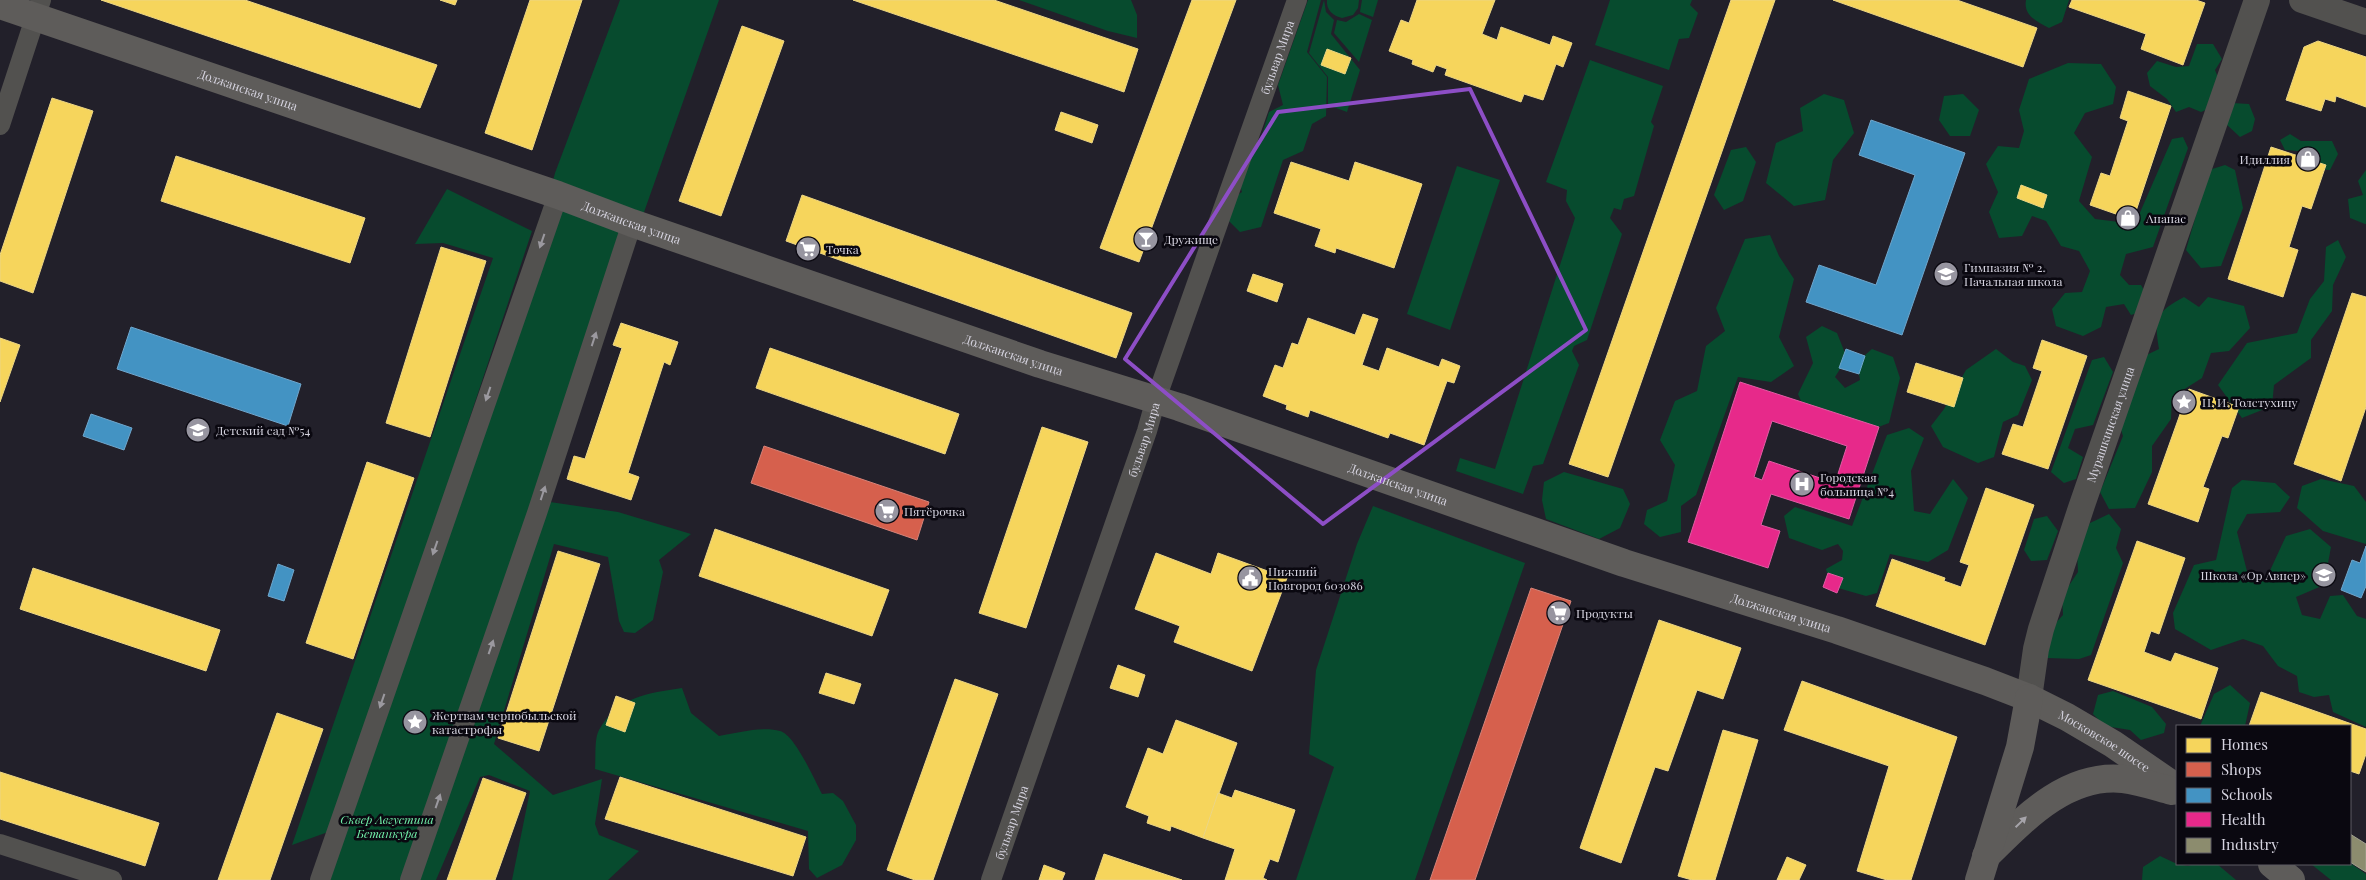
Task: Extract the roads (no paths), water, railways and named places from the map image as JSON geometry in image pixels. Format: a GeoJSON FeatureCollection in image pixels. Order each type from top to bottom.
{"type":"FeatureCollection","features":[{"type":"Feature","properties":{"kind":"main road","name":"Должанская улица"},"geometry":{"type":"LineString","coordinates":[[0,5],[38,9],[632,223],[1040,364],[1156,399],[1624,563],[1846,633],[2029,698]]}},
{"type":"Feature","properties":{"kind":"main road","name":"Московское шоссе"},"geometry":{"type":"LineString","coordinates":[[2029,698],[2067,717],[2113,744],[2176,787]]}},
{"type":"Feature","properties":{"kind":"main road","name":"Мурашкинская улица"},"geometry":{"type":"LineString","coordinates":[[1982,868],[2020,748],[2029,698]]}},
{"type":"Feature","properties":{"kind":"main road","name":"Мурашкинская улица"},"geometry":{"type":"LineString","coordinates":[[1982,868],[2028,816],[2055,796],[2076,786],[2098,780],[2123,779],[2176,793]]}},
{"type":"Feature","properties":{"kind":"main road"},"geometry":{"type":"LineString","coordinates":[[2273,865],[2291,880]]}},
{"type":"Feature","properties":{"kind":"street","name":"бульвар Мира"},"geometry":{"type":"LineString","coordinates":[[991,880],[1148,431],[1156,399],[1297,0]]}},
{"type":"Feature","properties":{"kind":"street","name":"Мурашкинская улица"},"geometry":{"type":"LineString","coordinates":[[2029,698],[2036,649],[2044,620],[2257,0]]}},
{"type":"Feature","properties":{"kind":"street"},"geometry":{"type":"LineString","coordinates":[[2302,0],[2366,22]]}},
{"type":"Feature","properties":{"kind":"street"},"geometry":{"type":"LineString","coordinates":[[0,124],[38,9]]}},
{"type":"Feature","properties":{"kind":"street"},"geometry":{"type":"LineString","coordinates":[[320,880],[558,195]]}},
{"type":"Feature","properties":{"kind":"street"},"geometry":{"type":"LineString","coordinates":[[410,880],[537,513],[632,223]]}},
{"type":"Feature","properties":{"kind":"street"},"geometry":{"type":"LineString","coordinates":[[0,844],[112,880]]}},
{"type":"Feature","properties":{"kind":"place","name":"Идиллия"},"geometry":{"type":"Point","coordinates":[2308,159]}},
{"type":"Feature","properties":{"kind":"place","name":"Ананас"},"geometry":{"type":"Point","coordinates":[2128,218]}},
{"type":"Feature","properties":{"kind":"place","name":"Дружище"},"geometry":{"type":"Point","coordinates":[1146,239]}},
{"type":"Feature","properties":{"kind":"place","name":"Точка"},"geometry":{"type":"Point","coordinates":[808,249]}},
{"type":"Feature","properties":{"kind":"place","name":"Гимназия № 2. Начальная школа"},"geometry":{"type":"Point","coordinates":[1946,274]}},
{"type":"Feature","properties":{"kind":"place","name":"Н. И. Толстухину"},"geometry":{"type":"Point","coordinates":[2184,402]}},
{"type":"Feature","properties":{"kind":"place","name":"Детский сад №54"},"geometry":{"type":"Point","coordinates":[198,430]}},
{"type":"Feature","properties":{"kind":"place","name":"Городская больница №4"},"geometry":{"type":"Point","coordinates":[1802,484]}},
{"type":"Feature","properties":{"kind":"place","name":"Пятёрочка"},"geometry":{"type":"Point","coordinates":[887,511]}},
{"type":"Feature","properties":{"kind":"place","name":"Школа «Ор Авнер»"},"geometry":{"type":"Point","coordinates":[2324,575]}},
{"type":"Feature","properties":{"kind":"place","name":"Нижний Новгород 603086"},"geometry":{"type":"Point","coordinates":[1250,578]}},
{"type":"Feature","properties":{"kind":"place","name":"Продукты"},"geometry":{"type":"Point","coordinates":[1559,613]}},
{"type":"Feature","properties":{"kind":"place","name":"Жертвам чернобыльской катастрофы"},"geometry":{"type":"Point","coordinates":[415,722]}},
{"type":"Feature","properties":{"kind":"park label","name":"Сквер Августина Бетанкура"},"geometry":{"type":"Point","coordinates":[387,826]}}]}
